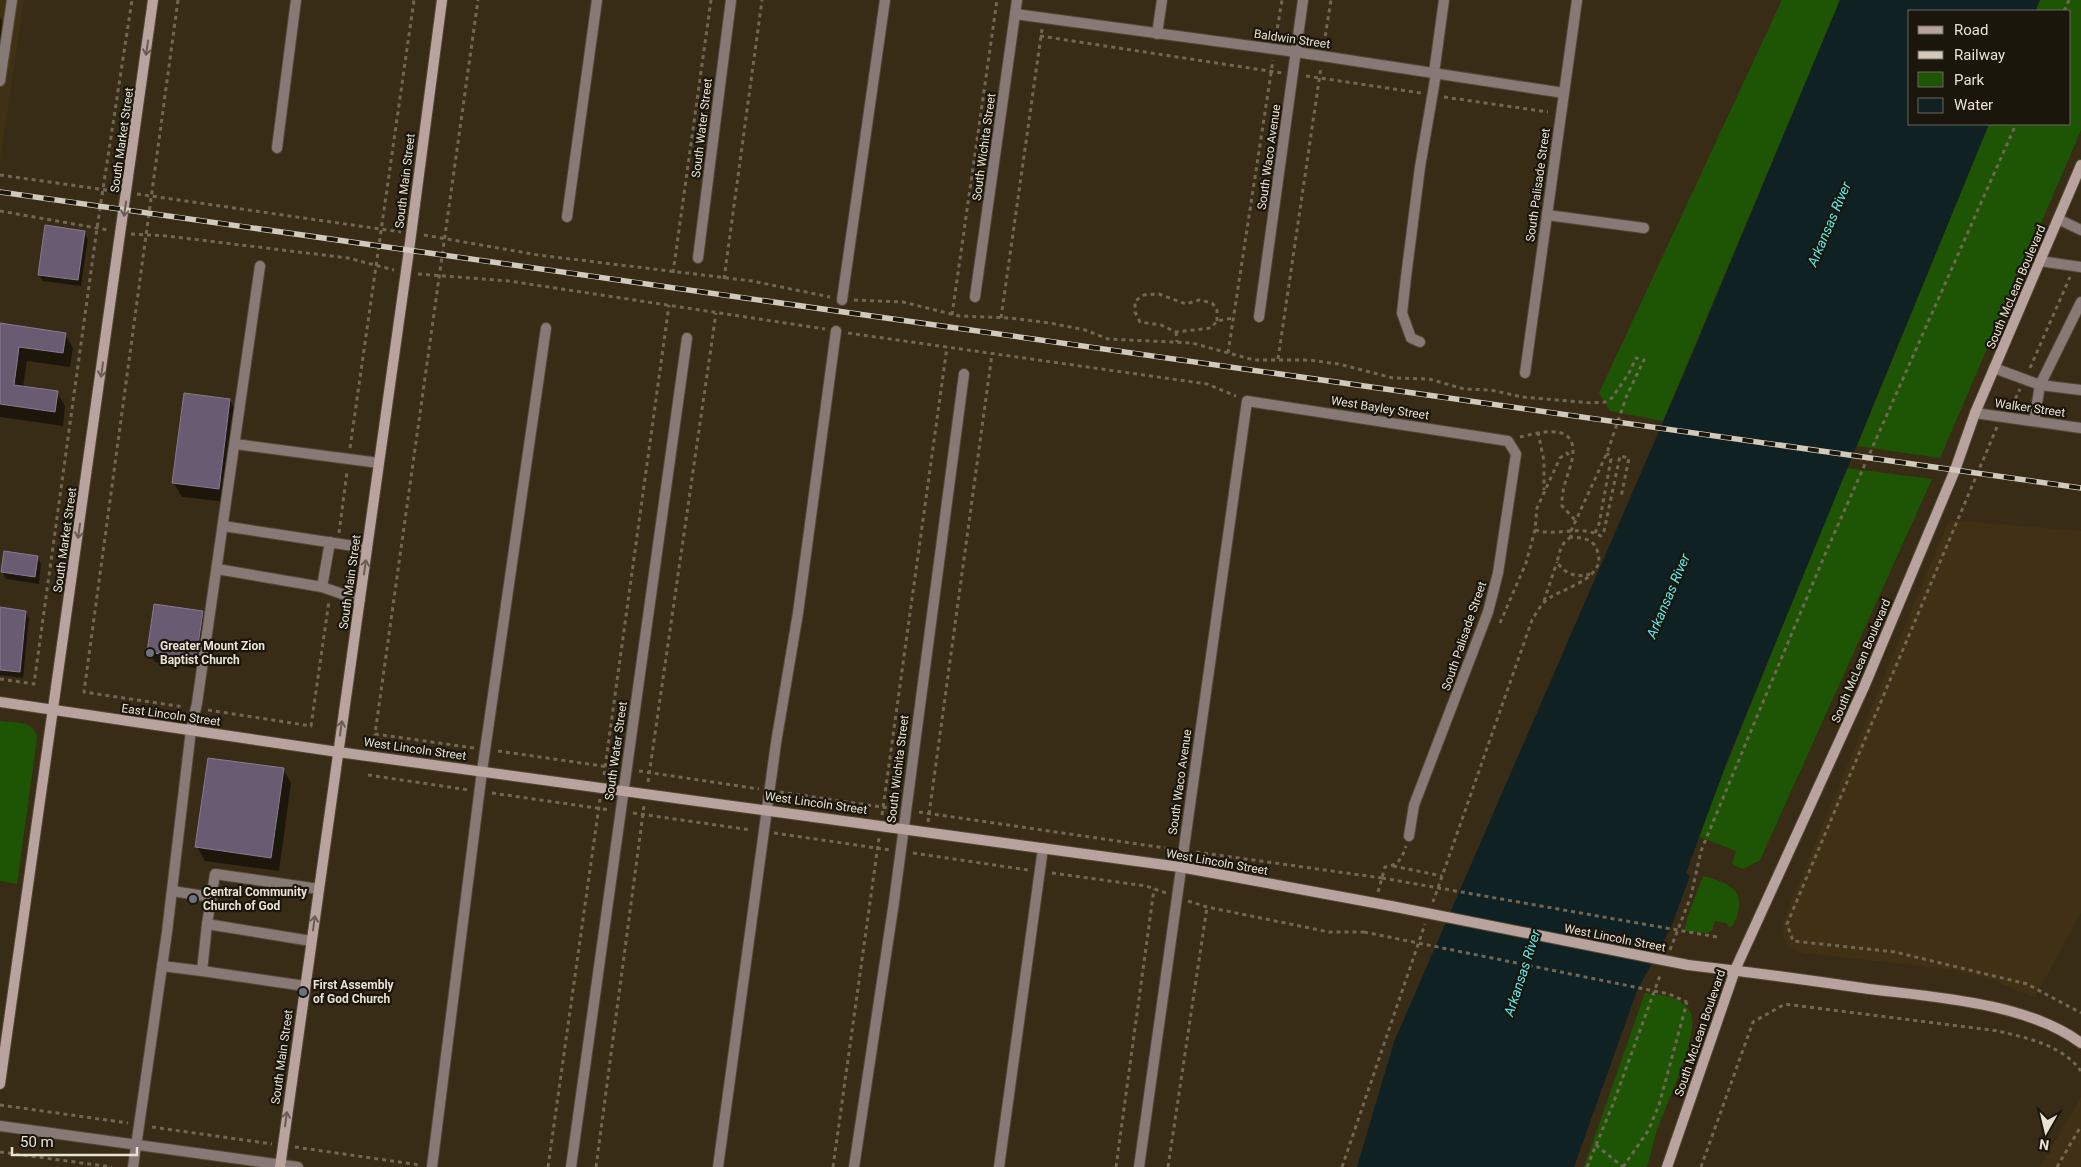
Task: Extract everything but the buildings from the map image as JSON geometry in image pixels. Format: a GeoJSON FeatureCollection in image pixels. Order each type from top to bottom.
{"type":"FeatureCollection","features":[{"type":"Feature","properties":{"kind":"street"},"geometry":{"type":"LineString","coordinates":[[0,81],[12,0]]}},
{"type":"Feature","properties":{"kind":"street","name":"South Market Street"},"geometry":{"type":"LineString","coordinates":[[0,1084],[128,193],[153,0]]}},
{"type":"Feature","properties":{"kind":"street"},"geometry":{"type":"LineString","coordinates":[[277,148],[296,0]]}},
{"type":"Feature","properties":{"kind":"street","name":"South Main Street"},"geometry":{"type":"LineString","coordinates":[[280,1166],[406,273],[442,0]]}},
{"type":"Feature","properties":{"kind":"street"},"geometry":{"type":"LineString","coordinates":[[567,217],[597,0]]}},
{"type":"Feature","properties":{"kind":"street","name":"South Water Street"},"geometry":{"type":"LineString","coordinates":[[698,258],[731,0]]}},
{"type":"Feature","properties":{"kind":"street"},"geometry":{"type":"LineString","coordinates":[[842,300],[885,0]]}},
{"type":"Feature","properties":{"kind":"street","name":"South Wichita Street"},"geometry":{"type":"LineString","coordinates":[[975,297],[1017,0]]}},
{"type":"Feature","properties":{"kind":"street"},"geometry":{"type":"LineString","coordinates":[[1157,34],[1162,0]]}},
{"type":"Feature","properties":{"kind":"street","name":"South Waco Avenue"},"geometry":{"type":"LineString","coordinates":[[1259,318],[1303,0]]}},
{"type":"Feature","properties":{"kind":"street"},"geometry":{"type":"LineString","coordinates":[[1420,342],[1412,338],[1402,313],[1420,167],[1435,74],[1444,0]]}},
{"type":"Feature","properties":{"kind":"street","name":"South Palisade Street"},"geometry":{"type":"LineString","coordinates":[[1524,373],[1577,0]]}},
{"type":"Feature","properties":{"kind":"street","name":"Baldwin Street"},"geometry":{"type":"LineString","coordinates":[[1015,14],[1296,52],[1564,93]]}},
{"type":"Feature","properties":{"kind":"street","name":"South McLean Boulevard"},"geometry":{"type":"LineString","coordinates":[[1667,1167],[1735,970],[1864,687],[1955,470],[1975,413],[2081,165]]}},
{"type":"Feature","properties":{"kind":"street"},"geometry":{"type":"LineString","coordinates":[[1547,215],[1644,228]]}},
{"type":"Feature","properties":{"kind":"street"},"geometry":{"type":"LineString","coordinates":[[2058,219],[2081,230]]}},
{"type":"Feature","properties":{"kind":"street"},"geometry":{"type":"LineString","coordinates":[[2040,261],[2078,267]]}},
{"type":"Feature","properties":{"kind":"street"},"geometry":{"type":"LineString","coordinates":[[134,1167],[172,891],[191,730],[217,569],[260,266]]}},
{"type":"Feature","properties":{"kind":"street"},"geometry":{"type":"LineString","coordinates":[[2034,421],[2040,385],[2081,302]]}},
{"type":"Feature","properties":{"kind":"street"},"geometry":{"type":"LineString","coordinates":[[432,1167],[479,791],[546,328]]}},
{"type":"Feature","properties":{"kind":"street"},"geometry":{"type":"LineString","coordinates":[[718,1167],[776,743],[798,613],[836,331]]}},
{"type":"Feature","properties":{"kind":"street","name":"South Water Street"},"geometry":{"type":"LineString","coordinates":[[571,1167],[687,338]]}},
{"type":"Feature","properties":{"kind":"street"},"geometry":{"type":"LineString","coordinates":[[1994,368],[2040,385],[2081,390]]}},
{"type":"Feature","properties":{"kind":"street","name":"South Wichita Street"},"geometry":{"type":"LineString","coordinates":[[854,1167],[900,851],[964,374]]}},
{"type":"Feature","properties":{"kind":"street","name":"South Waco Avenue"},"geometry":{"type":"LineString","coordinates":[[1139,1167],[1182,850],[1247,401]]}},
{"type":"Feature","properties":{"kind":"street","name":"West Bayley Street"},"geometry":{"type":"LineString","coordinates":[[1247,401],[1508,441]]}},
{"type":"Feature","properties":{"kind":"street","name":"Walker Street"},"geometry":{"type":"LineString","coordinates":[[1975,413],[2081,428]]}},
{"type":"Feature","properties":{"kind":"street","name":"South Palisade Street"},"geometry":{"type":"LineString","coordinates":[[1409,836],[1414,805],[1488,612],[1498,573],[1516,454],[1508,441]]}},
{"type":"Feature","properties":{"kind":"street"},"geometry":{"type":"LineString","coordinates":[[235,444],[379,463]]}},
{"type":"Feature","properties":{"kind":"street"},"geometry":{"type":"LineString","coordinates":[[223,526],[367,548]]}},
{"type":"Feature","properties":{"kind":"street"},"geometry":{"type":"LineString","coordinates":[[326,589],[333,542]]}},
{"type":"Feature","properties":{"kind":"street"},"geometry":{"type":"LineString","coordinates":[[217,569],[326,589],[360,600]]}},
{"type":"Feature","properties":{"kind":"street","name":"East Lincoln Street"},"geometry":{"type":"LineString","coordinates":[[0,702],[338,752]]}},
{"type":"Feature","properties":{"kind":"street","name":"West Lincoln Street"},"geometry":{"type":"LineString","coordinates":[[338,752],[1180,867],[1391,906],[1688,965],[1935,998],[2024,1014],[2058,1028],[2081,1043]]}},
{"type":"Feature","properties":{"kind":"street"},"geometry":{"type":"LineString","coordinates":[[999,1167],[1043,848]]}},
{"type":"Feature","properties":{"kind":"street"},"geometry":{"type":"LineString","coordinates":[[202,971],[215,874],[319,889]]}},
{"type":"Feature","properties":{"kind":"street"},"geometry":{"type":"LineString","coordinates":[[172,891],[211,897]]}},
{"type":"Feature","properties":{"kind":"street"},"geometry":{"type":"LineString","coordinates":[[207,924],[312,941]]}},
{"type":"Feature","properties":{"kind":"street"},"geometry":{"type":"LineString","coordinates":[[162,966],[305,986]]}},
{"type":"Feature","properties":{"kind":"street"},"geometry":{"type":"LineString","coordinates":[[0,1126],[298,1167]]}},
{"type":"Feature","properties":{"kind":"path"},"geometry":{"type":"LineString","coordinates":[[0,679],[34,684],[97,228],[132,0]]}},
{"type":"Feature","properties":{"kind":"path"},"geometry":{"type":"LineString","coordinates":[[178,0],[84,692],[312,726],[326,589]]}},
{"type":"Feature","properties":{"kind":"path"},"geometry":{"type":"LineString","coordinates":[[333,542],[349,459],[414,0]]}},
{"type":"Feature","properties":{"kind":"path"},"geometry":{"type":"LineString","coordinates":[[478,0],[375,734],[1382,878],[1717,937]]}},
{"type":"Feature","properties":{"kind":"path"},"geometry":{"type":"LineString","coordinates":[[673,273],[711,0]]}},
{"type":"Feature","properties":{"kind":"path"},"geometry":{"type":"LineString","coordinates":[[724,279],[762,0]]}},
{"type":"Feature","properties":{"kind":"path"},"geometry":{"type":"LineString","coordinates":[[952,314],[997,0]]}},
{"type":"Feature","properties":{"kind":"path"},"geometry":{"type":"LineString","coordinates":[[1228,353],[1282,0]]}},
{"type":"Feature","properties":{"kind":"path"},"geometry":{"type":"LineString","coordinates":[[1278,359],[1330,0]]}},
{"type":"Feature","properties":{"kind":"path"},"geometry":{"type":"LineString","coordinates":[[1001,318],[1043,18]]}},
{"type":"Feature","properties":{"kind":"path"},"geometry":{"type":"LineString","coordinates":[[1667,958],[1691,896],[1701,851],[1758,714],[1826,552],[2016,125]]}},
{"type":"Feature","properties":{"kind":"path"},"geometry":{"type":"LineString","coordinates":[[0,175],[411,233],[538,255],[786,287],[842,300],[903,302],[952,314],[1001,318],[1085,330],[1108,339],[1192,343],[1254,360],[1309,360],[1339,364],[1393,378],[1430,379],[1464,389],[1491,390],[1522,397],[1605,402],[1612,398],[1629,373],[1636,358],[1644,360],[1627,395],[1607,453],[1570,533],[1571,537]]}},
{"type":"Feature","properties":{"kind":"path"},"geometry":{"type":"LineString","coordinates":[[0,211],[122,233],[145,234],[348,258],[406,273],[509,281],[836,331],[1207,384],[1247,401]]}},
{"type":"Feature","properties":{"kind":"path"},"geometry":{"type":"LineString","coordinates":[[2078,267],[2025,379],[2005,417],[1993,433],[1910,637],[1787,924],[1793,941],[1895,952],[2027,984],[2081,1013]]}},
{"type":"Feature","properties":{"kind":"path"},"geometry":{"type":"LineString","coordinates":[[1217,321],[1216,309],[1212,303],[1199,300],[1186,304],[1158,294],[1144,296],[1134,301],[1135,312],[1140,322],[1161,325],[1176,332],[1211,328],[1217,321],[1233,318]]}},
{"type":"Feature","properties":{"kind":"path"},"geometry":{"type":"LineString","coordinates":[[548,1167],[669,305]]}},
{"type":"Feature","properties":{"kind":"path"},"geometry":{"type":"LineString","coordinates":[[596,1167],[646,793],[716,313]]}},
{"type":"Feature","properties":{"kind":"path"},"geometry":{"type":"LineString","coordinates":[[1176,332],[1177,342]]}},
{"type":"Feature","properties":{"kind":"path"},"geometry":{"type":"LineString","coordinates":[[833,1167],[947,347]]}},
{"type":"Feature","properties":{"kind":"path"},"geometry":{"type":"LineString","coordinates":[[925,855],[992,354]]}},
{"type":"Feature","properties":{"kind":"path"},"geometry":{"type":"LineString","coordinates":[[1508,441],[1538,432],[1555,431],[1565,434],[1570,440],[1573,452],[1562,494],[1562,506],[1576,521]]}},
{"type":"Feature","properties":{"kind":"path"},"geometry":{"type":"LineString","coordinates":[[1538,432],[1544,461],[1544,493]]}},
{"type":"Feature","properties":{"kind":"path"},"geometry":{"type":"LineString","coordinates":[[1500,623],[1526,563],[1535,530],[1538,508],[1544,493],[1560,458],[1567,453],[1571,458]]}},
{"type":"Feature","properties":{"kind":"path"},"geometry":{"type":"LineString","coordinates":[[1595,533],[1599,524],[1611,459],[1607,453]]}},
{"type":"Feature","properties":{"kind":"path"},"geometry":{"type":"LineString","coordinates":[[1535,530],[1556,533],[1572,530],[1595,533],[1600,536],[1604,531],[1620,456],[1629,458],[1621,496]]}},
{"type":"Feature","properties":{"kind":"path"},"geometry":{"type":"LineString","coordinates":[[1432,904],[1532,620],[1542,604],[1558,562],[1560,549],[1564,541],[1571,537],[1584,538],[1593,542],[1598,551],[1597,566],[1592,573],[1584,581],[1550,597],[1542,604]]}},
{"type":"Feature","properties":{"kind":"path"},"geometry":{"type":"LineString","coordinates":[[1558,562],[1562,570],[1571,574],[1582,577],[1592,573]]}},
{"type":"Feature","properties":{"kind":"path"},"geometry":{"type":"LineString","coordinates":[[368,775],[1154,889],[1207,907],[1329,932],[1364,932],[1669,994],[1688,1002],[1659,1105],[1648,1131],[1623,1167],[1596,1145]]}},
{"type":"Feature","properties":{"kind":"path"},"geometry":{"type":"LineString","coordinates":[[1393,866],[1401,860],[1409,836]]}},
{"type":"Feature","properties":{"kind":"path"},"geometry":{"type":"LineString","coordinates":[[1374,903],[1385,867],[1393,866],[1442,876]]}},
{"type":"Feature","properties":{"kind":"path"},"geometry":{"type":"LineString","coordinates":[[1116,1167],[1154,889]]}},
{"type":"Feature","properties":{"kind":"path"},"geometry":{"type":"LineString","coordinates":[[1168,1167],[1207,907]]}},
{"type":"Feature","properties":{"kind":"path"},"geometry":{"type":"LineString","coordinates":[[1342,1167],[1426,922]]}},
{"type":"Feature","properties":{"kind":"path"},"geometry":{"type":"LineString","coordinates":[[1587,1167],[1664,967]]}},
{"type":"Feature","properties":{"kind":"path"},"geometry":{"type":"LineString","coordinates":[[1701,1167],[1754,1022],[1785,1004],[1988,1030],[2026,1037],[2045,1045],[2074,1062],[2081,1071]]}},
{"type":"Feature","properties":{"kind":"path"},"geometry":{"type":"LineString","coordinates":[[0,1106],[432,1167]]}},
{"type":"Feature","properties":{"kind":"path"},"geometry":{"type":"LineString","coordinates":[[2057,1167],[2081,1126]]}},
{"type":"Feature","properties":{"kind":"path"},"geometry":{"type":"LineString","coordinates":[[0,1152],[112,1167]]}},
{"type":"Feature","properties":{"kind":"shaded area"},"geometry":{"type":"Polygon","coordinates":[[[0,0],[24,0],[0,161],[0,0]]]}},
{"type":"Feature","properties":{"kind":"shaded area"},"geometry":{"type":"Polygon","coordinates":[[[1949,520],[2081,531],[2081,912],[2035,998],[1987,978],[1948,969],[1803,953],[1788,947],[1783,936],[1783,924],[1789,906],[1949,520]]]}},
{"type":"Feature","properties":{"kind":"shaded area"},"geometry":{"type":"Polygon","coordinates":[[[2081,1097],[2081,1167],[2040,1167],[2081,1097]]]}},
{"type":"Feature","properties":{"kind":"green space"},"geometry":{"type":"Polygon","coordinates":[[[1782,0],[1840,0],[1663,421],[1610,411],[1599,393],[1782,0]]]}},
{"type":"Feature","properties":{"kind":"green space"},"geometry":{"type":"Polygon","coordinates":[[[2040,0],[2081,0],[2081,130],[1940,458],[1857,446],[1989,125],[2071,125],[2071,10],[2036,10],[2040,0]]]}},
{"type":"Feature","properties":{"kind":"green space"},"geometry":{"type":"Polygon","coordinates":[[[1846,468],[1932,479],[1760,860],[1743,869],[1732,864],[1736,851],[1698,836],[1846,468]]]}},
{"type":"Feature","properties":{"kind":"green space"},"geometry":{"type":"Polygon","coordinates":[[[0,721],[28,725],[35,732],[37,738],[17,884],[0,881],[0,721]]]}},
{"type":"Feature","properties":{"kind":"green space"},"geometry":{"type":"Polygon","coordinates":[[[1703,876],[1728,885],[1736,893],[1739,899],[1738,912],[1730,928],[1726,923],[1715,921],[1712,931],[1707,933],[1684,931],[1703,876]]]}},
{"type":"Feature","properties":{"kind":"green space"},"geometry":{"type":"Polygon","coordinates":[[[1645,993],[1672,997],[1683,1003],[1691,1014],[1692,1025],[1685,1056],[1659,1125],[1647,1167],[1584,1167],[1645,993]]]}},
{"type":"Feature","properties":{"kind":"water","name":"Arkansas River"},"geometry":{"type":"Polygon","coordinates":[[[1840,0],[2040,0],[2035,10],[1908,10],[1908,125],[1989,125],[1729,756],[1686,873],[1690,876],[1671,927],[1637,991],[1574,1167],[1357,1167],[1394,1042],[1683,376],[1840,0]]]}},
{"type":"Feature","properties":{"kind":"railway"},"geometry":{"type":"LineString","coordinates":[[0,192],[2081,488]]}},
{"type":"Feature","properties":{"kind":"place","name":"Greater Mount Zion Baptist Church"},"geometry":{"type":"Point","coordinates":[150,653]}},
{"type":"Feature","properties":{"kind":"place","name":"Central Community Church of God"},"geometry":{"type":"Point","coordinates":[193,899]}},
{"type":"Feature","properties":{"kind":"place","name":"First Assembly of God Church"},"geometry":{"type":"Point","coordinates":[303,992]}}]}
